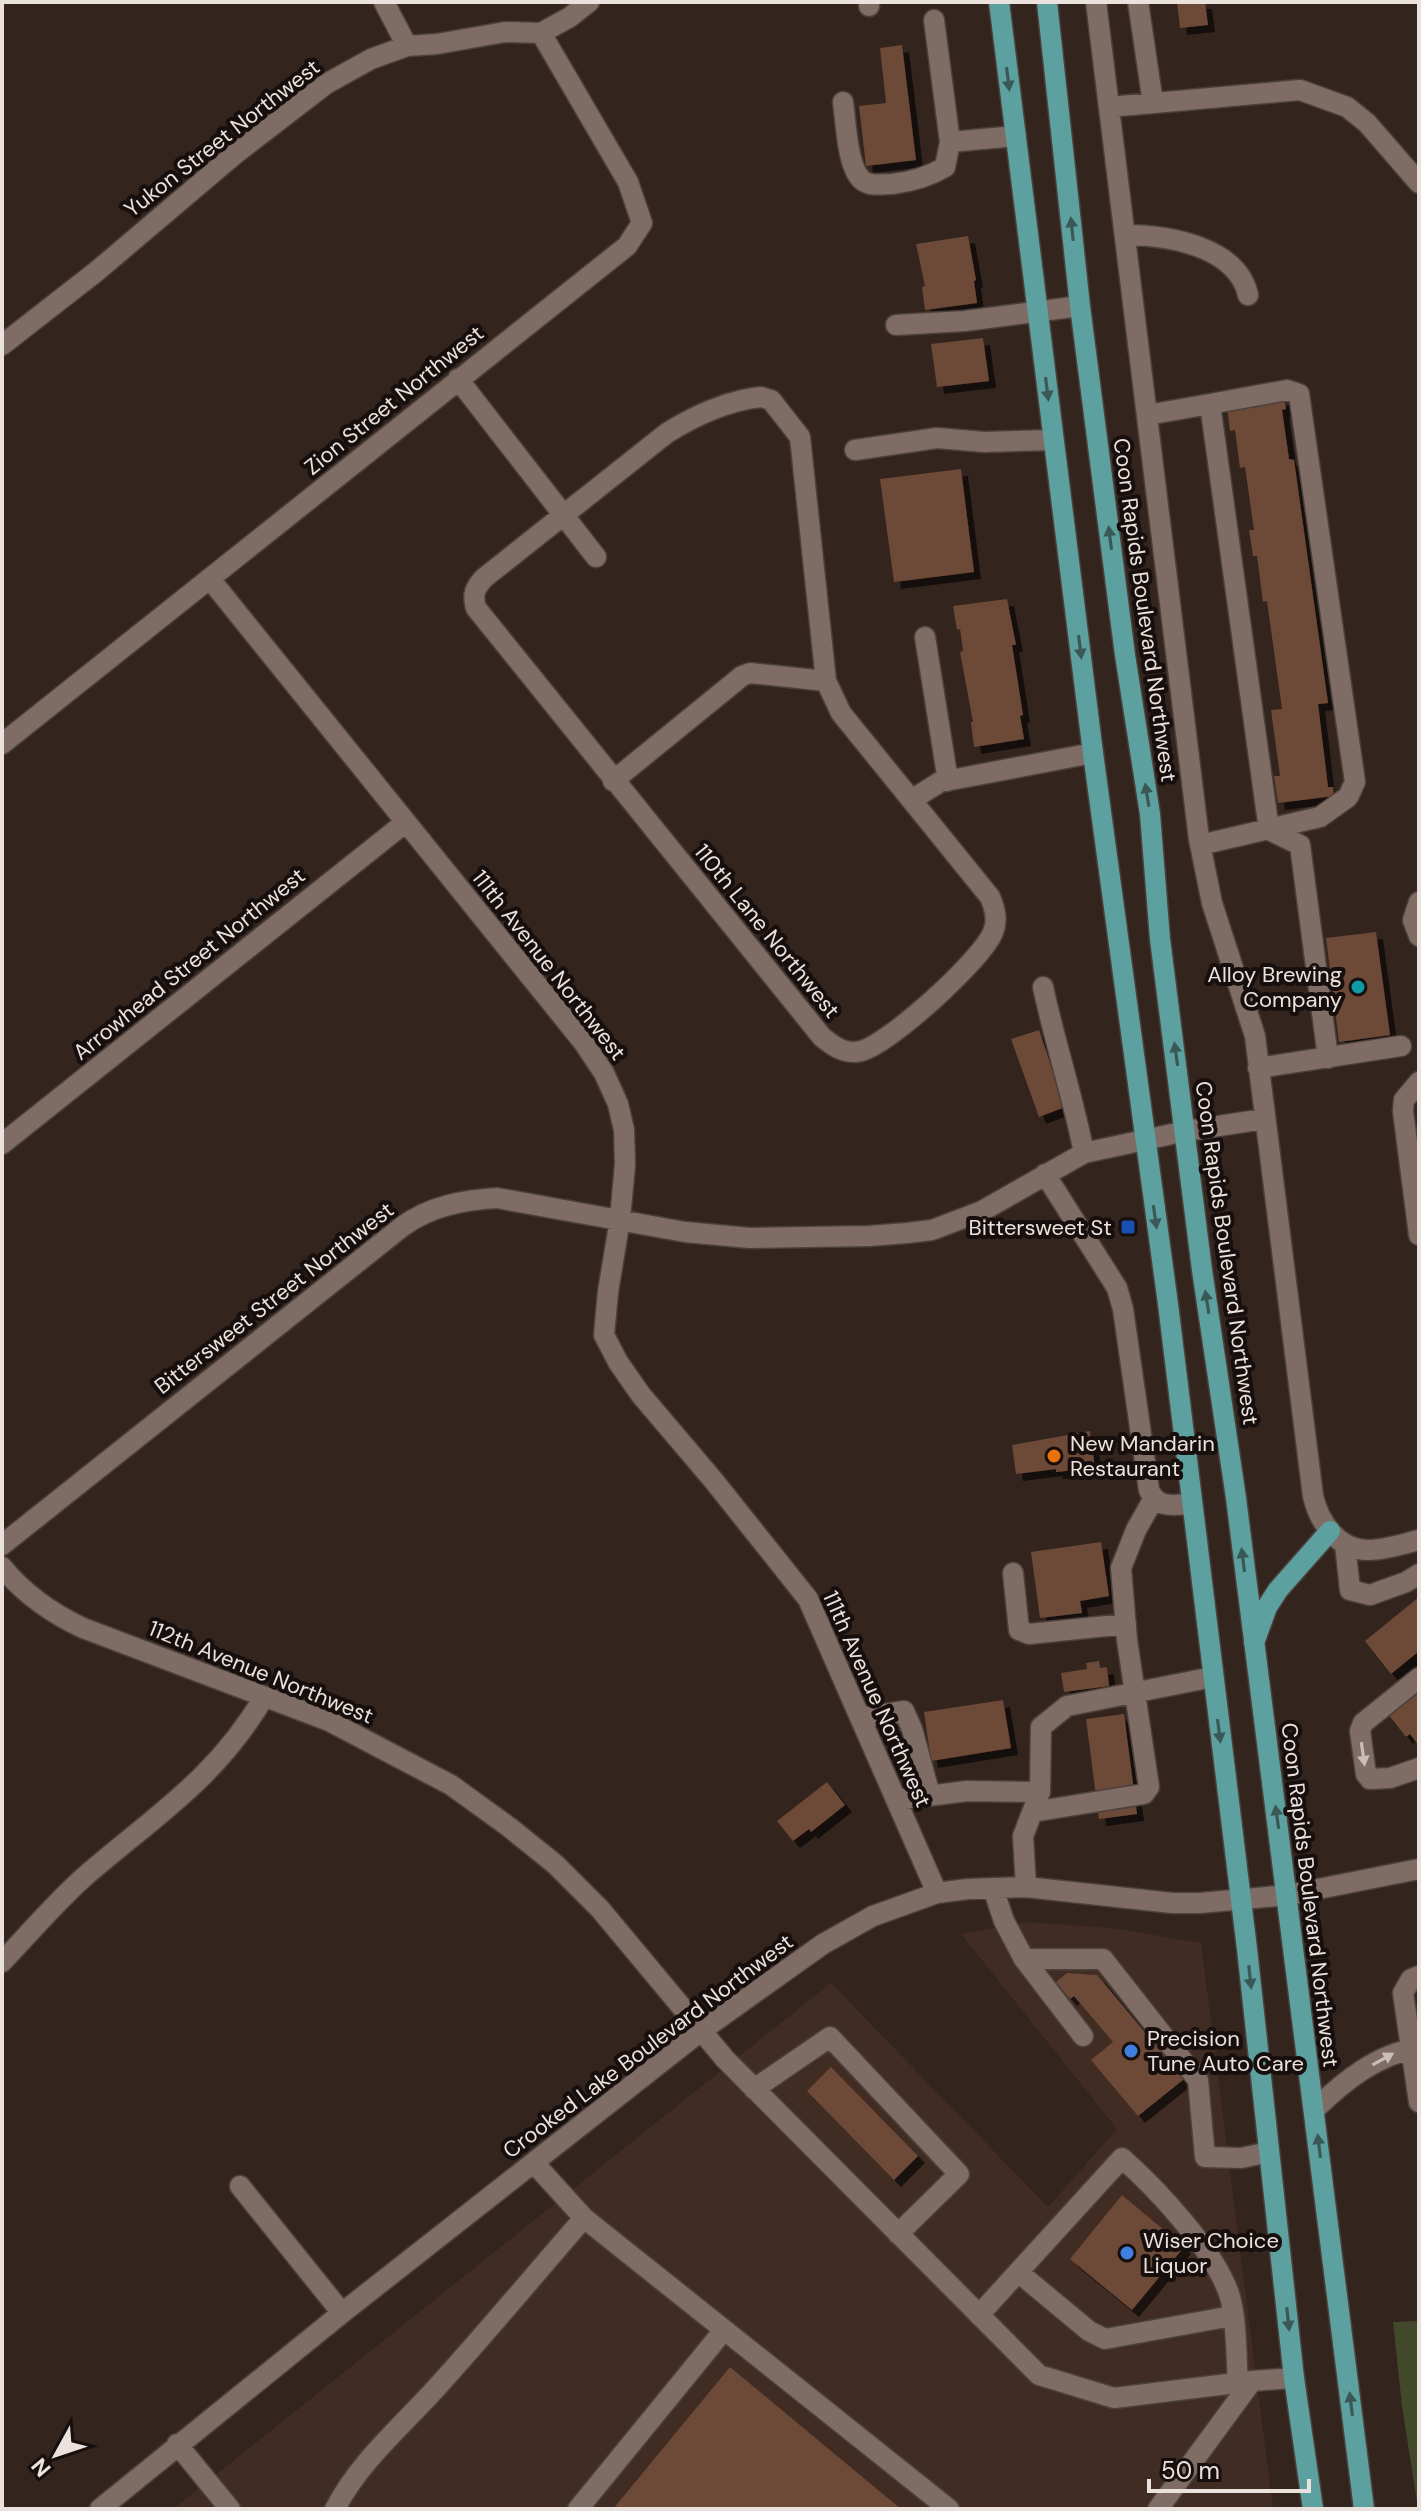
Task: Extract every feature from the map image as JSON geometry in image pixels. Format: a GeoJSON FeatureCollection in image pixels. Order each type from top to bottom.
{"type":"FeatureCollection","features":[{"type":"Feature","properties":{"kind":"main road"},"geometry":{"type":"LineString","coordinates":[[999,2],[1093,753],[1168,1304],[1294,2378],[1313,2509]]}},
{"type":"Feature","properties":{"kind":"main road","name":"Coon Rapids Boulevard Northwest"},"geometry":{"type":"LineString","coordinates":[[1047,2],[1080,306],[1125,655],[1150,814],[1160,939],[1288,1895],[1364,2509]]}},
{"type":"Feature","properties":{"kind":"main road"},"geometry":{"type":"LineString","coordinates":[[1253,1647],[1267,1607],[1278,1590],[1337,1537]]}},
{"type":"Feature","properties":{"kind":"street"},"geometry":{"type":"LineString","coordinates":[[384,2],[407,46]]}},
{"type":"Feature","properties":{"kind":"street"},"geometry":{"type":"LineString","coordinates":[[541,33],[589,2]]}},
{"type":"Feature","properties":{"kind":"street"},"geometry":{"type":"LineString","coordinates":[[1096,2],[1200,845],[1212,903],[1255,1036],[1312,1490],[1317,1511],[1337,1537],[1350,1590],[1370,1595],[1419,1574]]}},
{"type":"Feature","properties":{"kind":"street"},"geometry":{"type":"LineString","coordinates":[[1138,2],[1153,103]]}},
{"type":"Feature","properties":{"kind":"street"},"geometry":{"type":"LineString","coordinates":[[843,102],[852,167],[862,181],[872,185],[898,183],[935,173],[945,167],[950,142],[934,20]]}},
{"type":"Feature","properties":{"kind":"street","name":"Yukon Street Northwest"},"geometry":{"type":"LineString","coordinates":[[2,345],[97,271],[235,154],[326,84],[371,59],[407,46],[505,32],[541,33]]}},
{"type":"Feature","properties":{"kind":"street","name":"Zion Street Northwest"},"geometry":{"type":"LineString","coordinates":[[2,744],[627,246],[642,223],[628,182],[541,33]]}},
{"type":"Feature","properties":{"kind":"street"},"geometry":{"type":"LineString","coordinates":[[1109,107],[1300,90],[1324,96],[1347,107],[1367,123],[1419,183]]}},
{"type":"Feature","properties":{"kind":"street"},"geometry":{"type":"LineString","coordinates":[[950,142],[1016,136]]}},
{"type":"Feature","properties":{"kind":"street"},"geometry":{"type":"LineString","coordinates":[[1125,235],[1160,235],[1210,251],[1237,271],[1248,295]]}},
{"type":"Feature","properties":{"kind":"street"},"geometry":{"type":"LineString","coordinates":[[896,325],[965,321],[1080,306]]}},
{"type":"Feature","properties":{"kind":"street"},"geometry":{"type":"LineString","coordinates":[[458,379],[596,557]]}},
{"type":"Feature","properties":{"kind":"street"},"geometry":{"type":"LineString","coordinates":[[1147,415],[1287,390],[1299,394],[1355,782],[1348,797],[1320,817],[1200,845]]}},
{"type":"Feature","properties":{"kind":"street","name":"110th Lane Northwest"},"geometry":{"type":"LineString","coordinates":[[746,398],[771,400],[800,437],[826,681],[841,713],[990,897],[996,911],[995,929],[988,944],[949,986],[876,1044],[862,1051],[849,1052],[822,1037],[476,608],[473,597],[475,588],[484,578],[564,515],[684,422],[746,398]]}},
{"type":"Feature","properties":{"kind":"street"},"geometry":{"type":"LineString","coordinates":[[1210,404],[1269,830]]}},
{"type":"Feature","properties":{"kind":"street"},"geometry":{"type":"LineString","coordinates":[[855,450],[937,438],[984,442],[1053,440]]}},
{"type":"Feature","properties":{"kind":"street","name":"111th Avenue Northwest"},"geometry":{"type":"LineString","coordinates":[[210,579],[584,1043],[604,1073],[618,1104],[624,1130],[625,1164],[604,1335],[641,1395],[808,1599],[937,1893]]}},
{"type":"Feature","properties":{"kind":"street"},"geometry":{"type":"LineString","coordinates":[[925,637],[948,781]]}},
{"type":"Feature","properties":{"kind":"street"},"geometry":{"type":"LineString","coordinates":[[613,781],[742,676],[750,673],[826,681]]}},
{"type":"Feature","properties":{"kind":"street"},"geometry":{"type":"LineString","coordinates":[[913,799],[940,782],[1093,753]]}},
{"type":"Feature","properties":{"kind":"street","name":"Arrowhead Street Northwest"},"geometry":{"type":"LineString","coordinates":[[2,1144],[406,822]]}},
{"type":"Feature","properties":{"kind":"street"},"geometry":{"type":"LineString","coordinates":[[1269,830],[1300,845],[1328,1058]]}},
{"type":"Feature","properties":{"kind":"street"},"geometry":{"type":"LineString","coordinates":[[1417,906],[1413,920],[1419,936]]}},
{"type":"Feature","properties":{"kind":"street"},"geometry":{"type":"LineString","coordinates":[[1043,987],[1059,1057],[1073,1095],[1084,1153]]}},
{"type":"Feature","properties":{"kind":"street"},"geometry":{"type":"LineString","coordinates":[[1258,1068],[1401,1046]]}},
{"type":"Feature","properties":{"kind":"street"},"geometry":{"type":"LineString","coordinates":[[1419,1082],[1404,1100],[1403,1111],[1419,1235]]}},
{"type":"Feature","properties":{"kind":"street","name":"Bittersweet Street Northwest"},"geometry":{"type":"LineString","coordinates":[[2,1545],[420,1214],[473,1199],[497,1198],[685,1232],[750,1238],[907,1233],[932,1230],[982,1211],[1084,1153],[1186,1131],[1264,1119]]}},
{"type":"Feature","properties":{"kind":"street"},"geometry":{"type":"LineString","coordinates":[[1045,1174],[1095,1249],[1119,1292],[1153,1500],[1165,1506],[1191,1504]]}},
{"type":"Feature","properties":{"kind":"street"},"geometry":{"type":"LineString","coordinates":[[896,1800],[967,1791],[1036,1802],[1144,1794],[1149,1787],[1121,1568],[1136,1530],[1153,1500]]}},
{"type":"Feature","properties":{"kind":"street"},"geometry":{"type":"LineString","coordinates":[[1337,1537],[1365,1551],[1419,1540]]}},
{"type":"Feature","properties":{"kind":"street","name":"112th Avenue Northwest"},"geometry":{"type":"LineString","coordinates":[[2,1567],[33,1599],[58,1616],[329,1721],[451,1785],[509,1827],[555,1864],[600,1909],[701,2031],[754,2089],[1039,2375],[1114,2398],[1294,2378]]}},
{"type":"Feature","properties":{"kind":"street"},"geometry":{"type":"LineString","coordinates":[[1013,1573],[1019,1630],[1029,1634],[1126,1624]]}},
{"type":"Feature","properties":{"kind":"street"},"geometry":{"type":"LineString","coordinates":[[1026,1887],[1023,1836],[1036,1802],[1041,1727],[1067,1706],[1213,1677]]}},
{"type":"Feature","properties":{"kind":"street"},"geometry":{"type":"LineString","coordinates":[[1419,1678],[1363,1723],[1360,1731],[1366,1774],[1375,1781],[1419,1768]]}},
{"type":"Feature","properties":{"kind":"street"},"geometry":{"type":"LineString","coordinates":[[2,1962],[84,1878],[198,1783],[244,1730],[264,1697]]}},
{"type":"Feature","properties":{"kind":"street"},"geometry":{"type":"LineString","coordinates":[[860,1718],[904,1711],[930,1795]]}},
{"type":"Feature","properties":{"kind":"street","name":"Crooked Lake Boulevard Northwest"},"geometry":{"type":"LineString","coordinates":[[100,2509],[177,2444],[701,2031],[823,1944],[873,1916],[937,1893],[993,1888],[1026,1887],[1172,1903],[1240,1900],[1288,1895],[1419,1869]]}},
{"type":"Feature","properties":{"kind":"street"},"geometry":{"type":"LineString","coordinates":[[993,1888],[1004,1921],[1024,1959],[1083,2036]]}},
{"type":"Feature","properties":{"kind":"street"},"geometry":{"type":"LineString","coordinates":[[1024,1959],[1103,1959],[1198,2080],[1205,2157],[1241,2158],[1269,2152]]}},
{"type":"Feature","properties":{"kind":"street"},"geometry":{"type":"LineString","coordinates":[[1419,1976],[1411,1979],[1403,1993],[1415,2048],[1419,2102]]}},
{"type":"Feature","properties":{"kind":"street"},"geometry":{"type":"LineString","coordinates":[[754,2089],[830,2037],[959,2174],[898,2234]]}},
{"type":"Feature","properties":{"kind":"street"},"geometry":{"type":"LineString","coordinates":[[1314,2110],[1353,2077],[1392,2053],[1415,2048]]}},
{"type":"Feature","properties":{"kind":"street"},"geometry":{"type":"LineString","coordinates":[[979,2315],[1122,2158],[1160,2196],[1219,2269],[1231,2300],[1245,2382],[1158,2509]]}},
{"type":"Feature","properties":{"kind":"street"},"geometry":{"type":"LineString","coordinates":[[534,2163],[584,2218],[949,2509]]}},
{"type":"Feature","properties":{"kind":"street"},"geometry":{"type":"LineString","coordinates":[[240,2186],[342,2313]]}},
{"type":"Feature","properties":{"kind":"street"},"geometry":{"type":"LineString","coordinates":[[335,2509],[343,2493],[376,2453],[457,2366],[584,2218]]}},
{"type":"Feature","properties":{"kind":"street"},"geometry":{"type":"LineString","coordinates":[[1018,2272],[1089,2331],[1105,2339],[1232,2316]]}},
{"type":"Feature","properties":{"kind":"street"},"geometry":{"type":"LineString","coordinates":[[578,2509],[724,2330]]}},
{"type":"Feature","properties":{"kind":"street"},"geometry":{"type":"LineString","coordinates":[[177,2444],[230,2509]]}},
{"type":"Feature","properties":{"kind":"shaded area"},"geometry":{"type":"Polygon","coordinates":[[[1028,1922],[1113,1928],[1201,1943],[1273,2509],[173,2509],[831,1983],[1048,2207],[1117,2129],[961,1934],[1028,1922]]]}},
{"type":"Feature","properties":{"kind":"green space"},"geometry":{"type":"Polygon","coordinates":[[[1419,2321],[1419,2509],[1418,2509],[1393,2322],[1419,2321]]]}},
{"type":"Feature","properties":{"kind":"building"},"geometry":{"type":"Polygon","coordinates":[[[1177,2],[1205,2],[1208,25],[1180,28],[1177,2]]]}},
{"type":"Feature","properties":{"kind":"building"},"geometry":{"type":"Polygon","coordinates":[[[902,45],[916,160],[866,166],[859,106],[886,103],[880,48],[902,45]]]}},
{"type":"Feature","properties":{"kind":"building"},"geometry":{"type":"Polygon","coordinates":[[[968,236],[977,303],[925,310],[922,287],[925,286],[916,244],[968,236]]]}},
{"type":"Feature","properties":{"kind":"building"},"geometry":{"type":"Polygon","coordinates":[[[983,338],[989,381],[937,387],[931,344],[983,338]]]}},
{"type":"Feature","properties":{"kind":"building"},"geometry":{"type":"Polygon","coordinates":[[[1284,398],[1286,409],[1282,410],[1289,459],[1294,460],[1328,703],[1318,704],[1328,787],[1333,787],[1334,796],[1278,803],[1274,776],[1280,776],[1271,710],[1282,709],[1267,601],[1263,602],[1257,556],[1253,556],[1249,530],[1254,530],[1245,467],[1240,468],[1235,430],[1230,431],[1227,406],[1284,398]]]}},
{"type":"Feature","properties":{"kind":"building"},"geometry":{"type":"Polygon","coordinates":[[[961,469],[974,572],[894,582],[880,479],[961,469]]]}},
{"type":"Feature","properties":{"kind":"building"},"geometry":{"type":"Polygon","coordinates":[[[1007,599],[1016,645],[1012,645],[1024,739],[974,747],[973,722],[960,652],[963,651],[960,629],[957,630],[953,606],[1007,599]]]}},
{"type":"Feature","properties":{"kind":"building","name":"Alloy Brewing Company"},"geometry":{"type":"Polygon","coordinates":[[[1376,932],[1390,1035],[1339,1042],[1326,938],[1376,932]]]}},
{"type":"Feature","properties":{"kind":"building"},"geometry":{"type":"Polygon","coordinates":[[[1039,1030],[1065,1107],[1039,1117],[1011,1039],[1039,1030]]]}},
{"type":"Feature","properties":{"kind":"building","name":"New Mandarin Restaurant"},"geometry":{"type":"Polygon","coordinates":[[[1090,1431],[1095,1468],[1016,1474],[1012,1445],[1090,1431]]]}},
{"type":"Feature","properties":{"kind":"building"},"geometry":{"type":"Polygon","coordinates":[[[1101,1542],[1109,1596],[1080,1601],[1082,1613],[1040,1618],[1031,1552],[1101,1542]]]}},
{"type":"Feature","properties":{"kind":"building"},"geometry":{"type":"Polygon","coordinates":[[[1419,1597],[1419,1651],[1391,1674],[1365,1641],[1419,1597]]]}},
{"type":"Feature","properties":{"kind":"building"},"geometry":{"type":"Polygon","coordinates":[[[1099,1661],[1100,1668],[1107,1667],[1109,1686],[1064,1692],[1061,1673],[1087,1669],[1086,1663],[1099,1661]]]}},
{"type":"Feature","properties":{"kind":"building"},"geometry":{"type":"Polygon","coordinates":[[[1419,1690],[1419,1746],[1410,1734],[1406,1737],[1388,1714],[1419,1690]]]}},
{"type":"Feature","properties":{"kind":"building"},"geometry":{"type":"Polygon","coordinates":[[[1003,1700],[1011,1748],[931,1761],[924,1712],[1003,1700]]]}},
{"type":"Feature","properties":{"kind":"building"},"geometry":{"type":"Polygon","coordinates":[[[1124,1714],[1137,1814],[1099,1819],[1086,1719],[1124,1714]]]}},
{"type":"Feature","properties":{"kind":"building"},"geometry":{"type":"Polygon","coordinates":[[[827,1782],[845,1805],[811,1832],[809,1829],[793,1841],[777,1821],[827,1782]]]}},
{"type":"Feature","properties":{"kind":"building","name":"Precision Tune Auto Care"},"geometry":{"type":"Polygon","coordinates":[[[1067,1973],[1097,1975],[1184,2079],[1138,2116],[1091,2060],[1113,2042],[1074,1996],[1070,1999],[1056,1982],[1067,1973]]]}},
{"type":"Feature","properties":{"kind":"building"},"geometry":{"type":"Polygon","coordinates":[[[831,2067],[918,2156],[894,2180],[807,2091],[831,2067]]]}},
{"type":"Feature","properties":{"kind":"building","name":"Wiser Choice Liquor"},"geometry":{"type":"Polygon","coordinates":[[[1122,2195],[1184,2247],[1132,2310],[1070,2259],[1122,2195]]]}},
{"type":"Feature","properties":{"kind":"building"},"geometry":{"type":"Polygon","coordinates":[[[730,2367],[901,2509],[613,2509],[730,2367]]]}},
{"type":"Feature","properties":{"kind":"place","name":"Alloy Brewing Company"},"geometry":{"type":"Point","coordinates":[1358,987]}},
{"type":"Feature","properties":{"kind":"place","name":"Bittersweet St"},"geometry":{"type":"Point","coordinates":[1128,1227]}},
{"type":"Feature","properties":{"kind":"place","name":"New Mandarin Restaurant"},"geometry":{"type":"Point","coordinates":[1054,1456]}},
{"type":"Feature","properties":{"kind":"place","name":"Precision Tune Auto Care"},"geometry":{"type":"Point","coordinates":[1131,2051]}},
{"type":"Feature","properties":{"kind":"place","name":"Wiser Choice Liquor"},"geometry":{"type":"Point","coordinates":[1127,2253]}}]}
